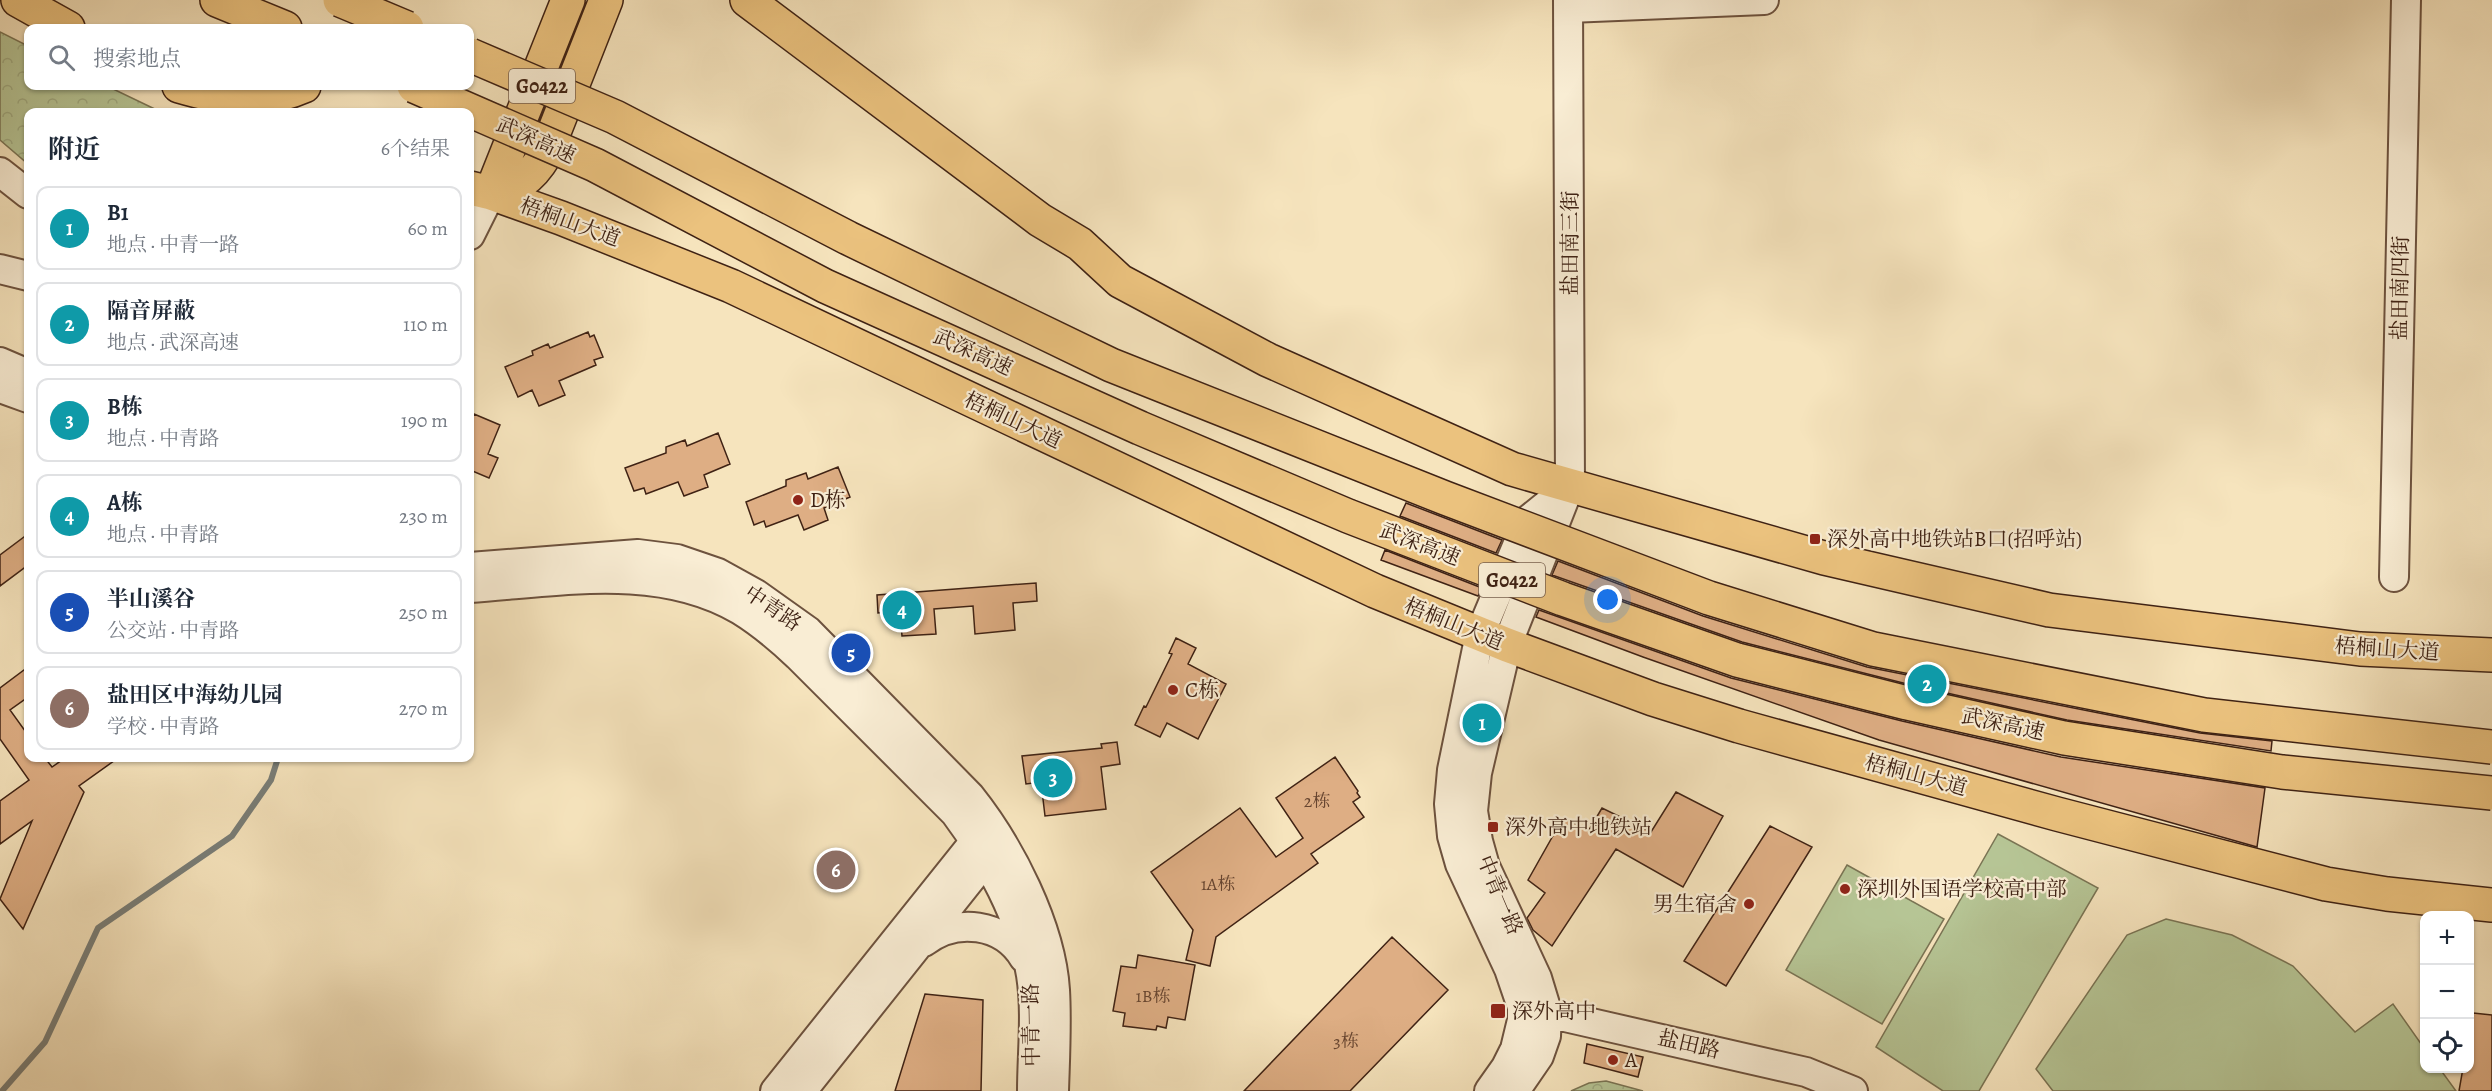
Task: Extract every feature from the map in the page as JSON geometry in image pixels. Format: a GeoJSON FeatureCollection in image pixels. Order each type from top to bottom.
{"type":"FeatureCollection","features":[{"type":"Feature","properties":{"kind":"main road"},"geometry":{"type":"LineString","coordinates":[[18,0],[61,24]]}},
{"type":"Feature","properties":{"kind":"main road"},"geometry":{"type":"LineString","coordinates":[[217,0],[272,23]]}},
{"type":"Feature","properties":{"kind":"main road"},"geometry":{"type":"LineString","coordinates":[[340,0],[397,24]]}},
{"type":"Feature","properties":{"kind":"main road"},"geometry":{"type":"LineString","coordinates":[[365,24],[382,0]]}},
{"type":"Feature","properties":{"kind":"main road"},"geometry":{"type":"LineString","coordinates":[[480,191],[567,0]]}},
{"type":"Feature","properties":{"kind":"main road"},"geometry":{"type":"LineString","coordinates":[[480,191],[514,187],[535,171],[545,155],[606,0]]}},
{"type":"Feature","properties":{"kind":"main road","name":"梧桐山大道"},"geometry":{"type":"LineString","coordinates":[[747,0],[1040,220],[1080,244],[1120,280],[1268,360],[1512,469],[1824,558],[2049,610],[2360,649],[2492,656]]}},
{"type":"Feature","properties":{"kind":"main road","name":"G0422"},"geometry":{"type":"LineString","coordinates":[[474,57],[615,117],[848,238],[1111,364],[1434,494],[1710,598],[1873,649],[2204,715],[2492,747]]}},
{"type":"Feature","properties":{"kind":"main road"},"geometry":{"type":"LineString","coordinates":[[176,90],[209,108]]}},
{"type":"Feature","properties":{"kind":"main road"},"geometry":{"type":"LineString","coordinates":[[193,90],[246,100],[295,90]]}},
{"type":"Feature","properties":{"kind":"main road","name":"武深高速"},"geometry":{"type":"LineString","coordinates":[[423,90],[464,108]]}},
{"type":"Feature","properties":{"kind":"main road","name":"武深高速"},"geometry":{"type":"LineString","coordinates":[[474,112],[595,165],[825,286],[1140,428],[1359,520],[1563,599],[1737,660],[1907,703],[2064,738],[2282,772],[2492,793]]}},
{"type":"Feature","properties":{"kind":"main road","name":"梧桐山大道"},"geometry":{"type":"LineString","coordinates":[[480,191],[623,242],[731,286],[1375,591],[1493,640],[1696,714],[2057,814],[2326,884],[2387,894],[2492,905]]}},
{"type":"Feature","properties":{"kind":"street"},"geometry":{"type":"LineString","coordinates":[[1569,4],[1764,0]]}},
{"type":"Feature","properties":{"kind":"street","name":"盐田南四街"},"geometry":{"type":"LineString","coordinates":[[2394,577],[2406,0]]}},
{"type":"Feature","properties":{"kind":"street","name":"盐田南三街"},"geometry":{"type":"LineString","coordinates":[[1569,4],[1570,485]]}},
{"type":"Feature","properties":{"kind":"street"},"geometry":{"type":"LineString","coordinates":[[0,171],[24,191]]}},
{"type":"Feature","properties":{"kind":"street"},"geometry":{"type":"LineString","coordinates":[[474,217],[480,191]]}},
{"type":"Feature","properties":{"kind":"street"},"geometry":{"type":"LineString","coordinates":[[0,269],[24,275]]}},
{"type":"Feature","properties":{"kind":"street"},"geometry":{"type":"LineString","coordinates":[[0,362],[24,372]]}},
{"type":"Feature","properties":{"kind":"street"},"geometry":{"type":"LineString","coordinates":[[0,388],[24,397]]}},
{"type":"Feature","properties":{"kind":"street","name":"中青一路"},"geometry":{"type":"LineString","coordinates":[[1515,1091],[1539,1056],[1546,1036],[1534,1009],[1537,978],[1485,866],[1473,811],[1493,640],[1528,520],[1570,485]]}},
{"type":"Feature","properties":{"kind":"street","name":"中青路"},"geometry":{"type":"LineString","coordinates":[[474,567],[612,555],[658,555],[698,565],[738,583],[790,617],[830,652],[952,776],[984,813],[985,845]]}},
{"type":"Feature","properties":{"kind":"street","name":"中青路"},"geometry":{"type":"LineString","coordinates":[[474,588],[610,578],[639,580],[685,587],[733,606],[769,631],[819,676],[939,795],[985,845]]}},
{"type":"Feature","properties":{"kind":"street"},"geometry":{"type":"LineString","coordinates":[[802,1091],[915,950],[985,845]]}},
{"type":"Feature","properties":{"kind":"street"},"geometry":{"type":"LineString","coordinates":[[775,1091],[985,845]]}},
{"type":"Feature","properties":{"kind":"street","name":"中青一路"},"geometry":{"type":"LineString","coordinates":[[985,845],[1019,933],[1031,977],[1032,1091]]}},
{"type":"Feature","properties":{"kind":"street","name":"中青一路"},"geometry":{"type":"LineString","coordinates":[[985,845],[1025,888],[1052,971],[1056,1009],[1054,1091]]}},
{"type":"Feature","properties":{"kind":"street"},"geometry":{"type":"LineString","coordinates":[[915,950],[931,937],[948,929],[986,928],[1005,936],[1012,943],[1024,958],[1031,977]]}},
{"type":"Feature","properties":{"kind":"street","name":"中青一路"},"geometry":{"type":"LineString","coordinates":[[1489,1091],[1506,1067],[1515,1048],[1522,1020],[1534,1009]]}},
{"type":"Feature","properties":{"kind":"street","name":"盐田路"},"geometry":{"type":"LineString","coordinates":[[1534,1009],[1806,1072],[1853,1091]]}},
{"type":"Feature","properties":{"kind":"green space"},"geometry":{"type":"Polygon","coordinates":[[[0,32],[24,44],[24,90],[115,90],[153,108],[24,108],[24,161],[0,140],[0,32]]]}},
{"type":"Feature","properties":{"kind":"green space"},"geometry":{"type":"Polygon","coordinates":[[[1998,834],[2098,888],[1979,1091],[1943,1091],[1876,1047],[1998,834]]]}},
{"type":"Feature","properties":{"kind":"green space"},"geometry":{"type":"Polygon","coordinates":[[[1847,865],[1944,919],[1882,1024],[1786,970],[1847,865]]]}},
{"type":"Feature","properties":{"kind":"green space"},"geometry":{"type":"Polygon","coordinates":[[[2166,919],[2232,935],[2293,966],[2355,1032],[2393,1004],[2420,1042],[2420,1073],[2443,1073],[2456,1091],[2053,1091],[2036,1069],[2127,935],[2166,919]]]}},
{"type":"Feature","properties":{"kind":"green space"},"geometry":{"type":"Polygon","coordinates":[[[1606,1081],[1643,1091],[1571,1091],[1589,1083],[1606,1081]]]}},
{"type":"Feature","properties":{"kind":"building"},"geometry":{"type":"Polygon","coordinates":[[[588,332],[590,337],[594,335],[603,357],[594,360],[596,365],[559,381],[565,395],[539,406],[532,390],[518,397],[505,367],[533,355],[532,351],[548,344],[550,348],[588,332]]]}},
{"type":"Feature","properties":{"kind":"building"},"geometry":{"type":"Polygon","coordinates":[[[474,414],[500,425],[488,454],[498,458],[489,478],[474,472],[474,414]]]}},
{"type":"Feature","properties":{"kind":"building"},"geometry":{"type":"Polygon","coordinates":[[[718,433],[730,464],[704,475],[708,487],[684,496],[678,482],[646,494],[644,488],[634,491],[625,468],[666,453],[666,447],[685,440],[687,446],[718,433]]]}},
{"type":"Feature","properties":{"kind":"building","name":"D栋"},"geometry":{"type":"Polygon","coordinates":[[[838,467],[850,497],[824,508],[828,520],[804,530],[798,515],[766,527],[764,521],[754,525],[746,502],[786,486],[786,480],[806,473],[808,479],[838,467]]]}},
{"type":"Feature","properties":{"kind":"building"},"geometry":{"type":"Polygon","coordinates":[[[1406,503],[1502,540],[1496,553],[1400,516],[1406,503]]]}},
{"type":"Feature","properties":{"kind":"building"},"geometry":{"type":"Polygon","coordinates":[[[24,537],[24,568],[0,586],[0,555],[24,537]]]}},
{"type":"Feature","properties":{"kind":"building"},"geometry":{"type":"Polygon","coordinates":[[[1385,550],[1482,588],[1478,596],[1381,560],[1385,550]]]}},
{"type":"Feature","properties":{"kind":"building"},"geometry":{"type":"Polygon","coordinates":[[[1558,561],[1703,616],[1867,667],[2200,733],[2272,741],[2271,751],[2067,720],[1911,685],[1742,642],[1552,575],[1558,561]]]}},
{"type":"Feature","properties":{"kind":"building"},"geometry":{"type":"Polygon","coordinates":[[[1036,583],[1037,601],[1013,603],[1015,630],[975,634],[973,606],[934,609],[936,634],[902,636],[900,611],[878,613],[877,595],[1036,583]]]}},
{"type":"Feature","properties":{"kind":"building"},"geometry":{"type":"Polygon","coordinates":[[[1539,610],[1731,678],[1902,721],[2061,757],[2265,788],[2257,847],[1879,740],[1536,617],[1539,610]]]}},
{"type":"Feature","properties":{"kind":"building","name":"C栋"},"geometry":{"type":"Polygon","coordinates":[[[1176,638],[1196,648],[1188,664],[1226,684],[1198,739],[1167,723],[1160,737],[1135,725],[1172,654],[1169,653],[1176,638]]]}},
{"type":"Feature","properties":{"kind":"building"},"geometry":{"type":"Polygon","coordinates":[[[24,670],[24,700],[10,710],[24,729],[24,762],[48,762],[52,767],[59,762],[112,762],[79,786],[84,792],[23,929],[0,899],[32,821],[0,844],[0,801],[29,780],[0,739],[0,688],[24,670]]]}},
{"type":"Feature","properties":{"kind":"building"},"geometry":{"type":"Polygon","coordinates":[[[1117,742],[1120,764],[1101,767],[1106,809],[1045,816],[1041,782],[1026,784],[1022,756],[1102,748],[1101,744],[1117,742]]]}},
{"type":"Feature","properties":{"kind":"building"},"geometry":{"type":"Polygon","coordinates":[[[1335,757],[1358,791],[1360,797],[1353,802],[1364,817],[1311,854],[1318,863],[1216,937],[1210,966],[1186,960],[1193,930],[1151,872],[1240,808],[1276,857],[1303,838],[1276,798],[1335,757]]]}},
{"type":"Feature","properties":{"kind":"building"},"geometry":{"type":"Polygon","coordinates":[[[1676,792],[1723,816],[1683,887],[1616,849],[1552,946],[1533,930],[1527,918],[1545,893],[1528,880],[1563,818],[1589,830],[1602,808],[1651,832],[1676,792]]]}},
{"type":"Feature","properties":{"kind":"building","name":"男生宿舍"},"geometry":{"type":"Polygon","coordinates":[[[1770,826],[1812,847],[1726,986],[1684,961],[1770,826]]]}},
{"type":"Feature","properties":{"kind":"building"},"geometry":{"type":"Polygon","coordinates":[[[1392,937],[1448,990],[1350,1091],[1244,1091],[1392,937]]]}},
{"type":"Feature","properties":{"kind":"building"},"geometry":{"type":"Polygon","coordinates":[[[1138,955],[1195,965],[1185,1020],[1168,1017],[1166,1028],[1157,1026],[1156,1030],[1123,1026],[1125,1013],[1113,1011],[1121,966],[1136,968],[1138,955]]]}},
{"type":"Feature","properties":{"kind":"building"},"geometry":{"type":"Polygon","coordinates":[[[925,994],[983,1000],[981,1091],[895,1091],[925,994]]]}},
{"type":"Feature","properties":{"kind":"building"},"geometry":{"type":"Polygon","coordinates":[[[2474,1013],[2492,1015],[2492,1091],[2459,1091],[2462,1073],[2474,1073],[2474,1013]]]}},
{"type":"Feature","properties":{"kind":"building","name":"A"},"geometry":{"type":"Polygon","coordinates":[[[1587,1044],[1643,1057],[1638,1077],[1584,1063],[1587,1044]]]}},
{"type":"Feature","properties":{"kind":"waterway"},"geometry":{"type":"LineString","coordinates":[[2,1091],[45,1042],[98,928],[232,836],[271,780],[277,762]]}},
{"type":"Feature","properties":{"kind":"place","name":"D栋"},"geometry":{"type":"Point","coordinates":[798,500]}},
{"type":"Feature","properties":{"kind":"place","name":"深外高中地铁站B口(招呼站)"},"geometry":{"type":"Point","coordinates":[1815,539]}},
{"type":"Feature","properties":{"kind":"place","name":"A栋"},"geometry":{"type":"Point","coordinates":[902,610]}},
{"type":"Feature","properties":{"kind":"place","name":"半山溪谷"},"geometry":{"type":"Point","coordinates":[851,653]}},
{"type":"Feature","properties":{"kind":"place","name":"隔音屏蔽"},"geometry":{"type":"Point","coordinates":[1927,684]}},
{"type":"Feature","properties":{"kind":"place","name":"C栋"},"geometry":{"type":"Point","coordinates":[1173,690]}},
{"type":"Feature","properties":{"kind":"place","name":"B1"},"geometry":{"type":"Point","coordinates":[1482,723]}},
{"type":"Feature","properties":{"kind":"place","name":"B栋"},"geometry":{"type":"Point","coordinates":[1053,778]}},
{"type":"Feature","properties":{"kind":"place","name":"深外高中地铁站"},"geometry":{"type":"Point","coordinates":[1493,827]}},
{"type":"Feature","properties":{"kind":"place","name":"盐田区中海幼儿园"},"geometry":{"type":"Point","coordinates":[836,870]}},
{"type":"Feature","properties":{"kind":"place","name":"深圳外国语学校高中部"},"geometry":{"type":"Point","coordinates":[1845,889]}},
{"type":"Feature","properties":{"kind":"place","name":"男生宿舍"},"geometry":{"type":"Point","coordinates":[1749,904]}},
{"type":"Feature","properties":{"kind":"place","name":"深外高中"},"geometry":{"type":"Point","coordinates":[1498,1011]}},
{"type":"Feature","properties":{"kind":"place","name":"A"},"geometry":{"type":"Point","coordinates":[1613,1060]}}]}
